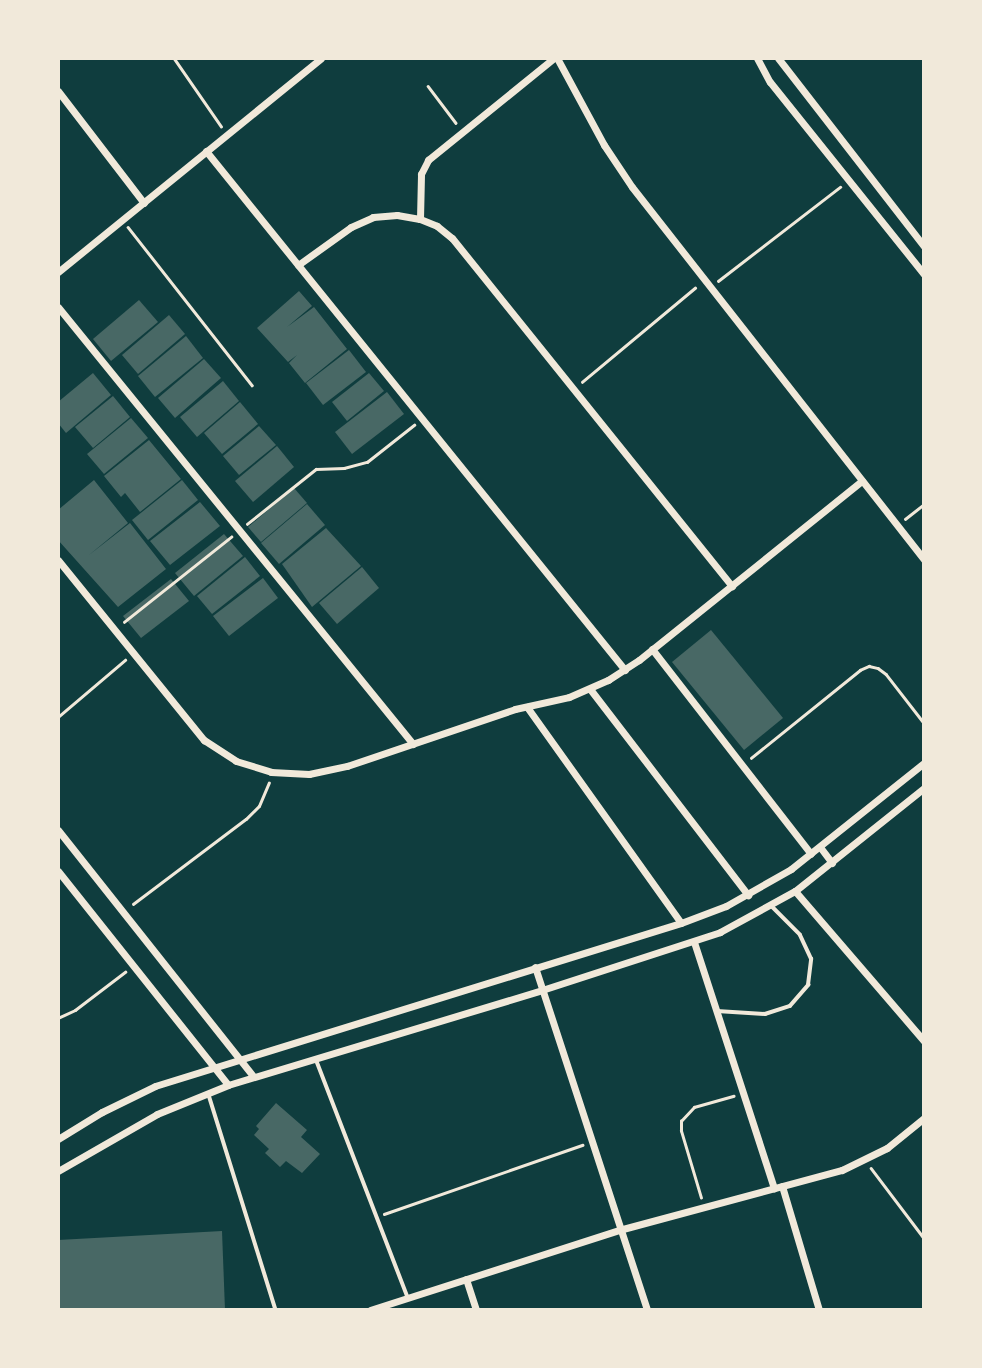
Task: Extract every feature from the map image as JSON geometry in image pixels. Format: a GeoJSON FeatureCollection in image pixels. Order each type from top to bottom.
{"type":"FeatureCollection","features":[{"type":"Feature","properties":{"kind":"street"},"geometry":{"type":"LineString","coordinates":[[58,271],[321,58]]}},
{"type":"Feature","properties":{"kind":"street"},"geometry":{"type":"LineString","coordinates":[[420,219],[419,188],[424,167],[438,149],[555,58],[604,145],[709,288],[924,560]]}},
{"type":"Feature","properties":{"kind":"street"},"geometry":{"type":"LineString","coordinates":[[757,58],[770,82],[924,274]]}},
{"type":"Feature","properties":{"kind":"street"},"geometry":{"type":"LineString","coordinates":[[778,58],[924,246]]}},
{"type":"Feature","properties":{"kind":"street"},"geometry":{"type":"LineString","coordinates":[[58,91],[144,204]]}},
{"type":"Feature","properties":{"kind":"street"},"geometry":{"type":"LineString","coordinates":[[206,151],[625,670]]}},
{"type":"Feature","properties":{"kind":"street"},"geometry":{"type":"LineString","coordinates":[[873,210],[885,199]]}},
{"type":"Feature","properties":{"kind":"street"},"geometry":{"type":"LineString","coordinates":[[298,265],[351,227],[373,218],[397,215],[420,219],[452,238],[732,586]]}},
{"type":"Feature","properties":{"kind":"street"},"geometry":{"type":"LineString","coordinates":[[58,307],[412,744]]}},
{"type":"Feature","properties":{"kind":"street"},"geometry":{"type":"LineString","coordinates":[[58,560],[204,740],[236,761],[271,772],[309,774],[590,689],[625,670],[862,481]]}},
{"type":"Feature","properties":{"kind":"street"},"geometry":{"type":"LineString","coordinates":[[652,649],[811,854]]}},
{"type":"Feature","properties":{"kind":"street"},"geometry":{"type":"LineString","coordinates":[[590,689],[748,895]]}},
{"type":"Feature","properties":{"kind":"street"},"geometry":{"type":"LineString","coordinates":[[527,707],[681,923]]}},
{"type":"Feature","properties":{"kind":"street"},"geometry":{"type":"LineString","coordinates":[[58,1139],[102,1112],[155,1086],[681,923],[748,895],[811,854],[924,763]]}},
{"type":"Feature","properties":{"kind":"street"},"geometry":{"type":"LineString","coordinates":[[58,1171],[108,1140],[228,1085],[694,942],[771,906],[794,891],[924,788]]}},
{"type":"Feature","properties":{"kind":"street"},"geometry":{"type":"LineString","coordinates":[[58,830],[254,1077]]}},
{"type":"Feature","properties":{"kind":"street"},"geometry":{"type":"LineString","coordinates":[[820,847],[832,863]]}},
{"type":"Feature","properties":{"kind":"street"},"geometry":{"type":"LineString","coordinates":[[58,871],[228,1085]]}},
{"type":"Feature","properties":{"kind":"street"},"geometry":{"type":"LineString","coordinates":[[794,891],[924,1041]]}},
{"type":"Feature","properties":{"kind":"street"},"geometry":{"type":"LineString","coordinates":[[694,942],[743,1093],[819,1310]]}},
{"type":"Feature","properties":{"kind":"street"},"geometry":{"type":"LineString","coordinates":[[535,967],[647,1310]]}},
{"type":"Feature","properties":{"kind":"street"},"geometry":{"type":"LineString","coordinates":[[370,1310],[619,1230],[778,1187],[865,1160],[887,1148],[924,1118]]}},
{"type":"Feature","properties":{"kind":"street"},"geometry":{"type":"LineString","coordinates":[[466,1279],[476,1310]]}},
{"type":"Feature","properties":{"kind":"lane"},"geometry":{"type":"LineString","coordinates":[[717,1011],[765,1014],[790,1006],[808,985],[811,959],[806,947],[800,935],[771,906]]}},
{"type":"Feature","properties":{"kind":"lane"},"geometry":{"type":"LineString","coordinates":[[316,1059],[408,1298]]}},
{"type":"Feature","properties":{"kind":"lane"},"geometry":{"type":"LineString","coordinates":[[208,1093],[276,1310]]}},
{"type":"Feature","properties":{"kind":"path"},"geometry":{"type":"LineString","coordinates":[[174,58],[227,134]]}},
{"type":"Feature","properties":{"kind":"path"},"geometry":{"type":"LineString","coordinates":[[428,86],[462,130]]}},
{"type":"Feature","properties":{"kind":"path"},"geometry":{"type":"LineString","coordinates":[[709,288],[848,181]]}},
{"type":"Feature","properties":{"kind":"path"},"geometry":{"type":"LineString","coordinates":[[122,219],[252,385]]}},
{"type":"Feature","properties":{"kind":"path"},"geometry":{"type":"LineString","coordinates":[[574,388],[704,281]]}},
{"type":"Feature","properties":{"kind":"path"},"geometry":{"type":"LineString","coordinates":[[115,630],[316,469],[344,468],[367,462],[422,418]]}},
{"type":"Feature","properties":{"kind":"path"},"geometry":{"type":"LineString","coordinates":[[897,526],[924,504]]}},
{"type":"Feature","properties":{"kind":"path"},"geometry":{"type":"LineString","coordinates":[[58,717],[133,653]]}},
{"type":"Feature","properties":{"kind":"path"},"geometry":{"type":"LineString","coordinates":[[742,765],[860,670],[869,666],[886,674],[924,723]]}},
{"type":"Feature","properties":{"kind":"path"},"geometry":{"type":"LineString","coordinates":[[123,912],[246,819],[259,806],[268,790],[271,772]]}},
{"type":"Feature","properties":{"kind":"path"},"geometry":{"type":"LineString","coordinates":[[58,1018],[75,1010],[133,966]]}},
{"type":"Feature","properties":{"kind":"path"},"geometry":{"type":"LineString","coordinates":[[704,1206],[681,1121],[694,1107],[743,1093]]}},
{"type":"Feature","properties":{"kind":"path"},"geometry":{"type":"LineString","coordinates":[[377,1216],[591,1142]]}},
{"type":"Feature","properties":{"kind":"path"},"geometry":{"type":"LineString","coordinates":[[865,1160],[924,1238]]}},
{"type":"Feature","properties":{"kind":"building"},"geometry":{"type":"Polygon","coordinates":[[[299,291],[312,306],[287,327],[314,307],[347,349],[305,383],[289,363],[297,355],[288,362],[257,328],[299,291]]]}},
{"type":"Feature","properties":{"kind":"building"},"geometry":{"type":"Polygon","coordinates":[[[139,300],[158,322],[111,361],[93,339],[139,300]]]}},
{"type":"Feature","properties":{"kind":"building"},"geometry":{"type":"Polygon","coordinates":[[[169,315],[185,334],[138,374],[122,355],[169,315]]]}},
{"type":"Feature","properties":{"kind":"building"},"geometry":{"type":"Polygon","coordinates":[[[186,336],[203,358],[155,397],[138,376],[186,336]]]}},
{"type":"Feature","properties":{"kind":"building"},"geometry":{"type":"Polygon","coordinates":[[[349,350],[366,372],[323,405],[306,383],[349,350]]]}},
{"type":"Feature","properties":{"kind":"building"},"geometry":{"type":"Polygon","coordinates":[[[204,359],[221,378],[175,418],[158,398],[204,359]]]}},
{"type":"Feature","properties":{"kind":"building"},"geometry":{"type":"Polygon","coordinates":[[[93,373],[111,395],[66,433],[58,423],[58,402],[93,373]]]}},
{"type":"Feature","properties":{"kind":"building"},"geometry":{"type":"Polygon","coordinates":[[[369,373],[384,391],[347,421],[332,402],[369,373]]]}},
{"type":"Feature","properties":{"kind":"building"},"geometry":{"type":"Polygon","coordinates":[[[223,381],[239,401],[197,437],[180,417],[223,381]]]}},
{"type":"Feature","properties":{"kind":"building"},"geometry":{"type":"Polygon","coordinates":[[[387,392],[404,414],[352,454],[335,432],[387,392]]]}},
{"type":"Feature","properties":{"kind":"building"},"geometry":{"type":"Polygon","coordinates":[[[113,396],[130,417],[93,448],[75,427],[113,396]]]}},
{"type":"Feature","properties":{"kind":"building"},"geometry":{"type":"Polygon","coordinates":[[[240,402],[258,424],[222,454],[204,433],[240,402]]]}},
{"type":"Feature","properties":{"kind":"building"},"geometry":{"type":"Polygon","coordinates":[[[131,418],[148,438],[104,474],[87,454],[131,418]]]}},
{"type":"Feature","properties":{"kind":"building"},"geometry":{"type":"Polygon","coordinates":[[[259,426],[276,445],[239,475],[223,456],[259,426]]]}},
{"type":"Feature","properties":{"kind":"building"},"geometry":{"type":"Polygon","coordinates":[[[149,440],[181,479],[140,512],[125,493],[121,497],[104,476],[149,440]]]}},
{"type":"Feature","properties":{"kind":"building"},"geometry":{"type":"Polygon","coordinates":[[[277,446],[294,467],[253,502],[235,481],[277,446]]]}},
{"type":"Feature","properties":{"kind":"building"},"geometry":{"type":"Polygon","coordinates":[[[94,480],[128,523],[89,555],[130,523],[166,569],[118,607],[58,540],[58,510],[94,480]]]}},
{"type":"Feature","properties":{"kind":"building"},"geometry":{"type":"Polygon","coordinates":[[[182,480],[198,500],[148,540],[132,520],[182,480]]]}},
{"type":"Feature","properties":{"kind":"building"},"geometry":{"type":"Polygon","coordinates":[[[294,488],[307,503],[261,542],[248,527],[294,488]]]}},
{"type":"Feature","properties":{"kind":"building"},"geometry":{"type":"Polygon","coordinates":[[[200,502],[220,526],[170,565],[150,541],[200,502]]]}},
{"type":"Feature","properties":{"kind":"building"},"geometry":{"type":"Polygon","coordinates":[[[307,504],[325,525],[279,564],[261,543],[307,504]]]}},
{"type":"Feature","properties":{"kind":"building"},"geometry":{"type":"Polygon","coordinates":[[[326,528],[361,566],[312,607],[282,564],[326,528]]]}},
{"type":"Feature","properties":{"kind":"building"},"geometry":{"type":"Polygon","coordinates":[[[224,534],[243,556],[194,596],[175,573],[224,534]]]}},
{"type":"Feature","properties":{"kind":"building"},"geometry":{"type":"Polygon","coordinates":[[[245,557],[260,576],[212,614],[197,596],[245,557]]]}},
{"type":"Feature","properties":{"kind":"building"},"geometry":{"type":"Polygon","coordinates":[[[362,567],[379,588],[337,624],[319,603],[362,567]]]}},
{"type":"Feature","properties":{"kind":"building"},"geometry":{"type":"Polygon","coordinates":[[[263,578],[278,598],[229,636],[213,616],[263,578]]]}},
{"type":"Feature","properties":{"kind":"building"},"geometry":{"type":"Polygon","coordinates":[[[171,579],[189,601],[141,638],[123,616],[171,579]]]}},
{"type":"Feature","properties":{"kind":"building"},"geometry":{"type":"Polygon","coordinates":[[[711,630],[783,718],[744,750],[672,662],[711,630]]]}},
{"type":"Feature","properties":{"kind":"building"},"geometry":{"type":"Polygon","coordinates":[[[276,1103],[307,1130],[301,1137],[320,1154],[302,1173],[286,1161],[280,1167],[265,1153],[269,1149],[254,1135],[259,1129],[256,1126],[276,1103]]]}},
{"type":"Feature","properties":{"kind":"building"},"geometry":{"type":"Polygon","coordinates":[[[222,1231],[225,1310],[58,1310],[58,1240],[222,1231]]]}}]}
